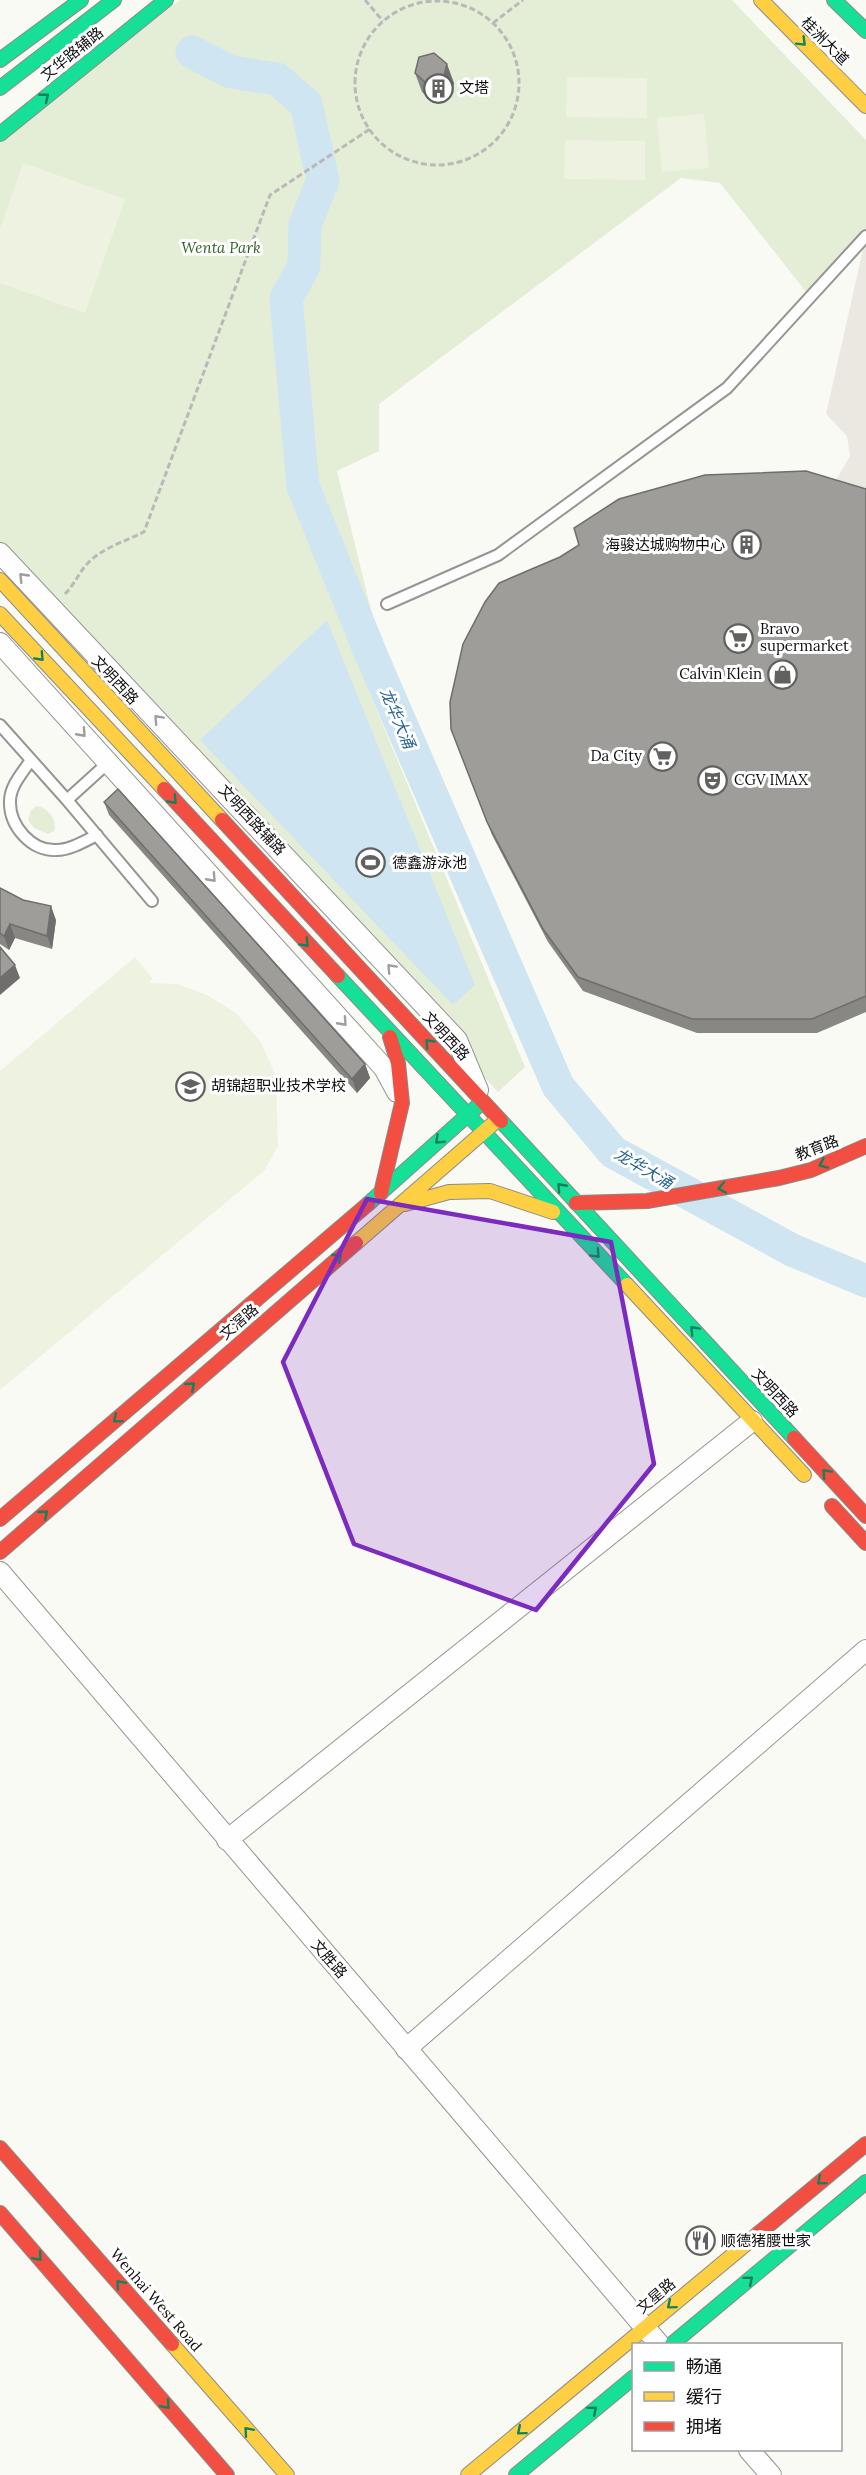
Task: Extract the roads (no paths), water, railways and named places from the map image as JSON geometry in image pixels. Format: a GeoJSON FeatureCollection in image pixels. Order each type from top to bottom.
{"type":"FeatureCollection","features":[{"type":"Feature","properties":{"kind":"street"},"geometry":{"type":"LineString","coordinates":[[0,88],[114,0]]}},
{"type":"Feature","properties":{"kind":"street"},"geometry":{"type":"LineString","coordinates":[[0,116],[144,0]]}},
{"type":"Feature","properties":{"kind":"street","name":"文华路辅路"},"geometry":{"type":"LineString","coordinates":[[0,134],[166,0]]}},
{"type":"Feature","properties":{"kind":"street","name":"桂洲大道"},"geometry":{"type":"LineString","coordinates":[[761,0],[866,106]]}},
{"type":"Feature","properties":{"kind":"street"},"geometry":{"type":"LineString","coordinates":[[834,0],[866,32]]}},
{"type":"Feature","properties":{"kind":"street"},"geometry":{"type":"LineString","coordinates":[[0,60],[76,4]]}},
{"type":"Feature","properties":{"kind":"street","name":"文明西路辅路"},"geometry":{"type":"LineString","coordinates":[[0,553],[457,1040],[483,1101]]}},
{"type":"Feature","properties":{"kind":"street","name":"文明西路"},"geometry":{"type":"LineString","coordinates":[[0,580],[866,1516]]}},
{"type":"Feature","properties":{"kind":"street"},"geometry":{"type":"LineString","coordinates":[[0,614],[465,1115],[866,1542]]}},
{"type":"Feature","properties":{"kind":"street"},"geometry":{"type":"LineString","coordinates":[[22,638],[2,650],[108,763],[384,1068],[402,1103]]}},
{"type":"Feature","properties":{"kind":"street"},"geometry":{"type":"LineString","coordinates":[[381,1193],[402,1103],[398,1063],[389,1033]]}},
{"type":"Feature","properties":{"kind":"street","name":"文滘路"},"geometry":{"type":"LineString","coordinates":[[0,1519],[381,1193],[483,1101]]}},
{"type":"Feature","properties":{"kind":"street","name":"文滘路"},"geometry":{"type":"LineString","coordinates":[[0,1552],[482,1132],[500,1119]]}},
{"type":"Feature","properties":{"kind":"street","name":"教育路"},"geometry":{"type":"LineString","coordinates":[[576,1203],[647,1201],[779,1178],[811,1170],[866,1146]]}},
{"type":"Feature","properties":{"kind":"street"},"geometry":{"type":"LineString","coordinates":[[398,1206],[449,1192],[490,1191],[557,1213]]}},
{"type":"Feature","properties":{"kind":"street"},"geometry":{"type":"LineString","coordinates":[[227,1840],[752,1421]]}},
{"type":"Feature","properties":{"kind":"street","name":"文胜路"},"geometry":{"type":"LineString","coordinates":[[0,1572],[658,2343]]}},
{"type":"Feature","properties":{"kind":"street"},"geometry":{"type":"LineString","coordinates":[[406,2049],[866,1650]]}},
{"type":"Feature","properties":{"kind":"street","name":"文星路"},"geometry":{"type":"LineString","coordinates":[[468,2475],[866,2144]]}},
{"type":"Feature","properties":{"kind":"street","name":"Wenhai West Road"},"geometry":{"type":"LineString","coordinates":[[0,2148],[287,2475]]}},
{"type":"Feature","properties":{"kind":"street"},"geometry":{"type":"LineString","coordinates":[[673,2343],[866,2182]]}},
{"type":"Feature","properties":{"kind":"street"},"geometry":{"type":"LineString","coordinates":[[4,2225],[227,2475]]}},
{"type":"Feature","properties":{"kind":"street"},"geometry":{"type":"LineString","coordinates":[[516,2475],[632,2378]]}},
{"type":"Feature","properties":{"kind":"street"},"geometry":{"type":"LineString","coordinates":[[750,2451],[771,2475]]}},
{"type":"Feature","properties":{"kind":"lane"},"geometry":{"type":"LineString","coordinates":[[58,0],[76,4],[91,19]]}},
{"type":"Feature","properties":{"kind":"lane"},"geometry":{"type":"LineString","coordinates":[[387,604],[498,555],[727,388],[866,236]]}},
{"type":"Feature","properties":{"kind":"lane"},"geometry":{"type":"LineString","coordinates":[[0,725],[152,901]]}},
{"type":"Feature","properties":{"kind":"lane"},"geometry":{"type":"LineString","coordinates":[[67,800],[125,748]]}},
{"type":"Feature","properties":{"kind":"lane"},"geometry":{"type":"LineString","coordinates":[[31,760],[15,783],[10,802],[16,827],[32,844],[56,851],[97,835]]}},
{"type":"Feature","properties":{"kind":"water","name":"德鑫游泳池"},"geometry":{"type":"Polygon","coordinates":[[[327,620],[475,985],[453,1005],[200,740],[327,620]]]}},
{"type":"Feature","properties":{"kind":"waterway","name":"龙华大涌"},"geometry":{"type":"LineString","coordinates":[[192,52],[231,72],[277,79],[306,104],[323,180],[305,225],[304,266],[286,299],[303,486],[372,657],[558,1086],[613,1152],[792,1250],[866,1281]]}},
{"type":"Feature","properties":{"kind":"place","name":"文塔"},"geometry":{"type":"Point","coordinates":[438,88]}},
{"type":"Feature","properties":{"kind":"place","name":"海骏达城购物中心"},"geometry":{"type":"Point","coordinates":[746,545]}},
{"type":"Feature","properties":{"kind":"place","name":"Bravo supermarket"},"geometry":{"type":"Point","coordinates":[739,638]}},
{"type":"Feature","properties":{"kind":"place","name":"Calvin Klein"},"geometry":{"type":"Point","coordinates":[783,674]}},
{"type":"Feature","properties":{"kind":"place","name":"Da City"},"geometry":{"type":"Point","coordinates":[663,756]}},
{"type":"Feature","properties":{"kind":"place","name":"CGV IMAX"},"geometry":{"type":"Point","coordinates":[713,780]}},
{"type":"Feature","properties":{"kind":"place","name":"德鑫游泳池"},"geometry":{"type":"Point","coordinates":[371,863]}},
{"type":"Feature","properties":{"kind":"place","name":"胡锦超职业技术学校"},"geometry":{"type":"Point","coordinates":[190,1086]}},
{"type":"Feature","properties":{"kind":"place","name":"顺德猪腰世家"},"geometry":{"type":"Point","coordinates":[700,2241]}},
{"type":"Feature","properties":{"kind":"park label","name":"Wenta Park"},"geometry":{"type":"Point","coordinates":[221,248]}}]}
